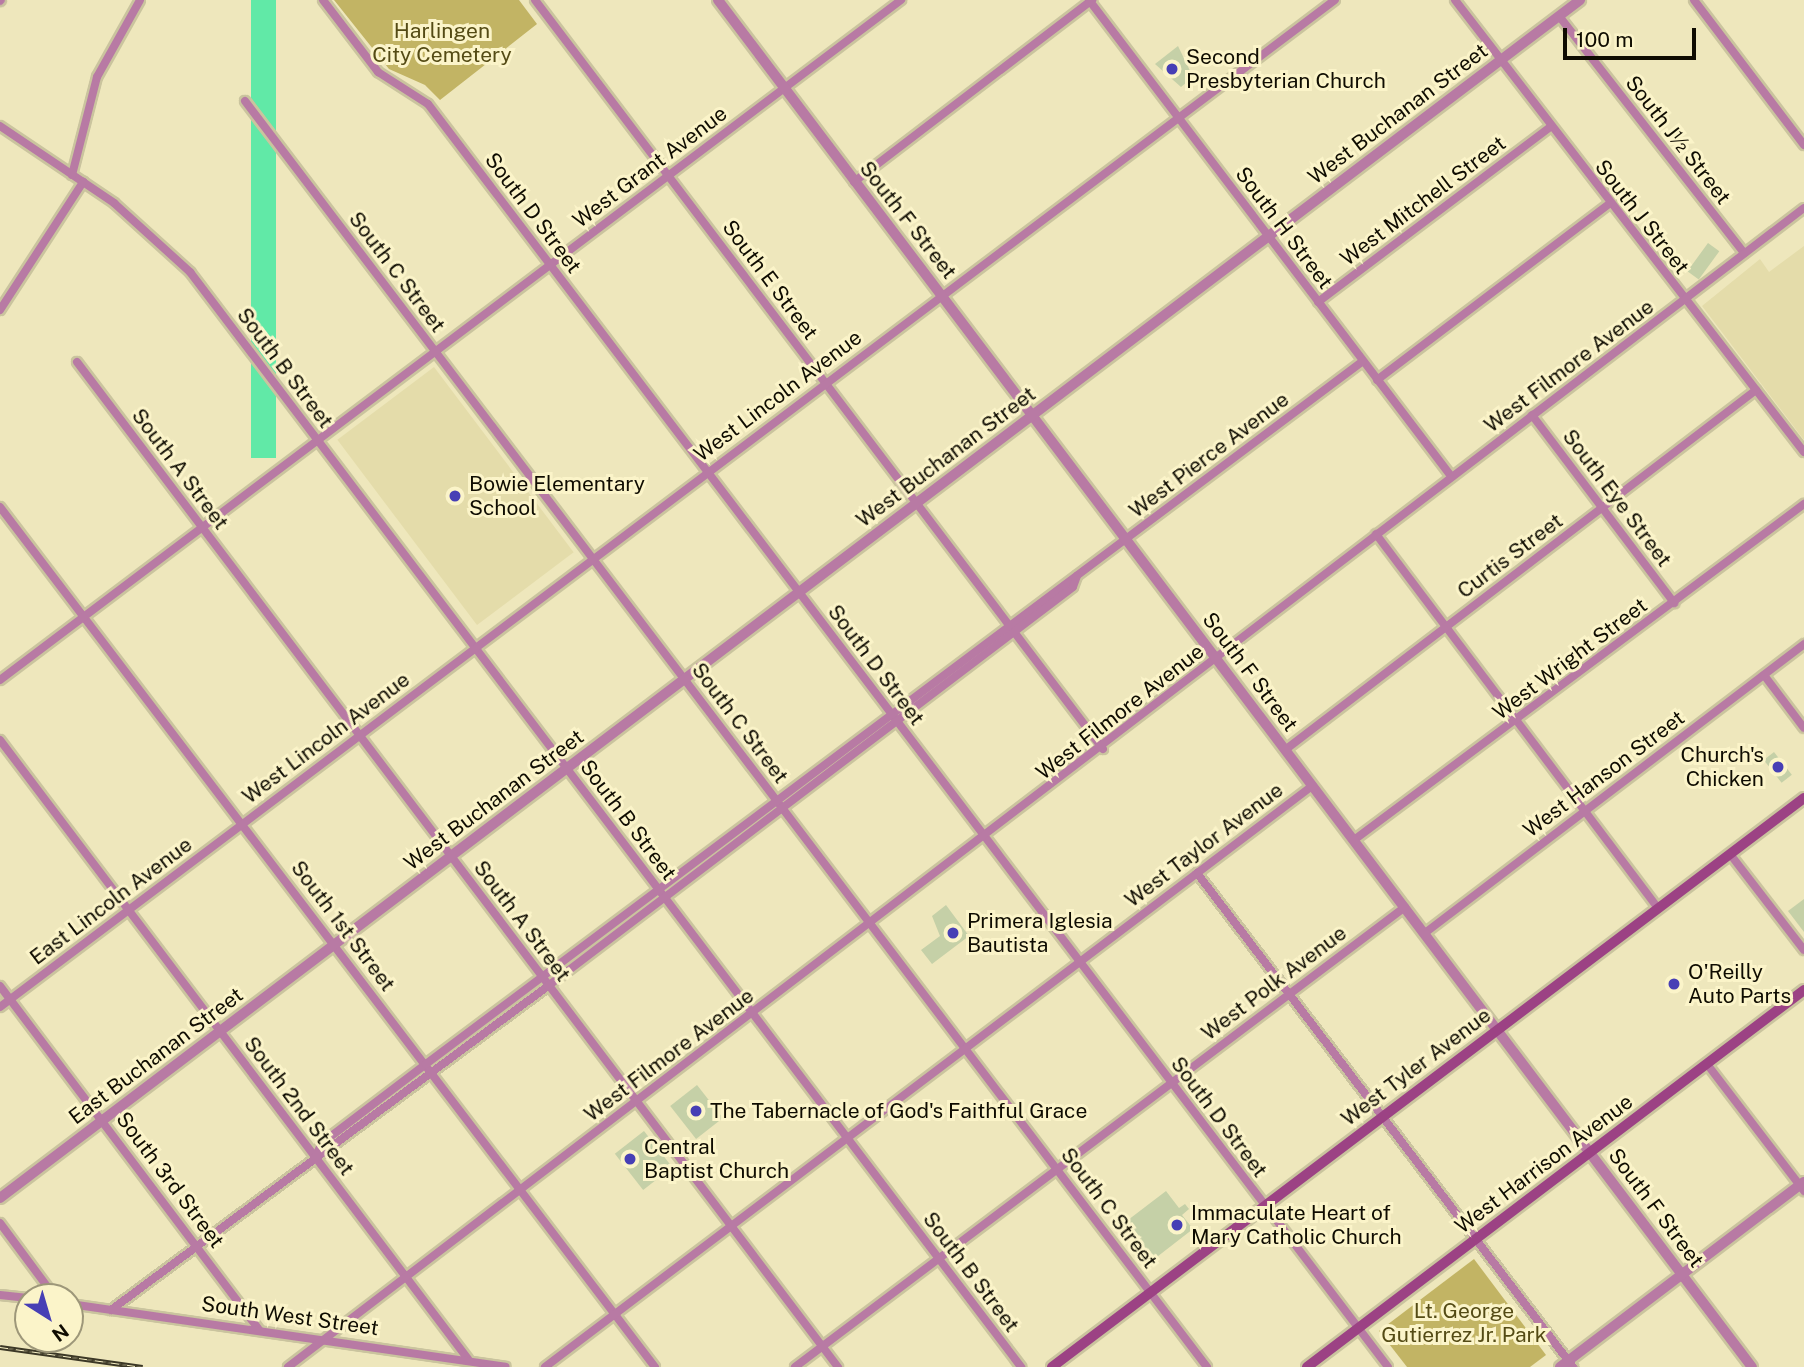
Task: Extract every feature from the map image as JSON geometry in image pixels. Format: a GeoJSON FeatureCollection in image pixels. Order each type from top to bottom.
{"type":"FeatureCollection","features":[{"type":"Feature","properties":{"kind":"main road","name":"West Tyler Avenue"},"geometry":{"type":"LineString","coordinates":[[1052,1367],[1804,798]]}},
{"type":"Feature","properties":{"kind":"main road","name":"West Harrison Avenue"},"geometry":{"type":"LineString","coordinates":[[1307,1367],[1804,990]]}},
{"type":"Feature","properties":{"kind":"street"},"geometry":{"type":"LineString","coordinates":[[0,127],[72,175],[97,77],[140,0]]}},
{"type":"Feature","properties":{"kind":"street","name":"South D Street"},"geometry":{"type":"LineString","coordinates":[[323,0],[378,72],[428,104],[1388,1367]]}},
{"type":"Feature","properties":{"kind":"street","name":"South E Street"},"geometry":{"type":"LineString","coordinates":[[535,0],[1103,749]]}},
{"type":"Feature","properties":{"kind":"street","name":"South F Street"},"geometry":{"type":"LineString","coordinates":[[718,0],[1752,1367]]}},
{"type":"Feature","properties":{"kind":"street","name":"West Grant Avenue"},"geometry":{"type":"LineString","coordinates":[[0,680],[434,349],[899,0]]}},
{"type":"Feature","properties":{"kind":"street"},"geometry":{"type":"LineString","coordinates":[[854,182],[1091,0]]}},
{"type":"Feature","properties":{"kind":"street","name":"South H Street"},"geometry":{"type":"LineString","coordinates":[[1091,0],[1451,476]]}},
{"type":"Feature","properties":{"kind":"street","name":"West Lincoln Avenue"},"geometry":{"type":"LineString","coordinates":[[243,823],[825,381],[944,297],[1335,0]]}},
{"type":"Feature","properties":{"kind":"street","name":"South J Street"},"geometry":{"type":"LineString","coordinates":[[1455,0],[1609,204],[1804,452]]}},
{"type":"Feature","properties":{"kind":"street","name":"West Buchanan Street"},"geometry":{"type":"LineString","coordinates":[[335,944],[1580,0]]}},
{"type":"Feature","properties":{"kind":"street"},"geometry":{"type":"LineString","coordinates":[[1694,0],[1804,145]]}},
{"type":"Feature","properties":{"kind":"street","name":"South J½ Street"},"geometry":{"type":"LineString","coordinates":[[1559,16],[1744,253]]}},
{"type":"Feature","properties":{"kind":"street","name":"South C Street"},"geometry":{"type":"LineString","coordinates":[[245,101],[1207,1367]]}},
{"type":"Feature","properties":{"kind":"street","name":"West Mitchell Street"},"geometry":{"type":"LineString","coordinates":[[1318,302],[1550,127]]}},
{"type":"Feature","properties":{"kind":"street","name":"South B Street"},"geometry":{"type":"LineString","coordinates":[[72,175],[138,222],[190,272],[1021,1367]]}},
{"type":"Feature","properties":{"kind":"street"},"geometry":{"type":"LineString","coordinates":[[0,310],[83,182]]}},
{"type":"Feature","properties":{"kind":"street"},"geometry":{"type":"LineString","coordinates":[[1377,380],[1609,204]]}},
{"type":"Feature","properties":{"kind":"street","name":"West Filmore Avenue"},"geometry":{"type":"LineString","coordinates":[[288,1367],[1103,749],[1217,660],[1230,643],[1804,208]]}},
{"type":"Feature","properties":{"kind":"street","name":"West Pierce Avenue"},"geometry":{"type":"LineString","coordinates":[[316,1155],[322,1143],[542,976],[660,892],[891,713],[1010,627],[1363,361]]}},
{"type":"Feature","properties":{"kind":"street","name":"South A Street"},"geometry":{"type":"LineString","coordinates":[[77,362],[838,1367]]}},
{"type":"Feature","properties":{"kind":"street","name":"Curtis Street"},"geometry":{"type":"LineString","coordinates":[[1285,750],[1756,390]]}},
{"type":"Feature","properties":{"kind":"street","name":"South Eye Street"},"geometry":{"type":"LineString","coordinates":[[1532,415],[1674,603]]}},
{"type":"Feature","properties":{"kind":"street","name":"West Wright Street"},"geometry":{"type":"LineString","coordinates":[[1354,840],[1517,721],[1804,504]]}},
{"type":"Feature","properties":{"kind":"street","name":"South 1st Street"},"geometry":{"type":"LineString","coordinates":[[0,507],[85,615],[655,1367]]}},
{"type":"Feature","properties":{"kind":"street"},"geometry":{"type":"LineString","coordinates":[[1376,534],[1658,908]]}},
{"type":"Feature","properties":{"kind":"street","name":"West Pierce Avenue"},"geometry":{"type":"LineString","coordinates":[[778,803],[897,720],[1010,627]]}},
{"type":"Feature","properties":{"kind":"street","name":"West Hanson Street"},"geometry":{"type":"LineString","coordinates":[[1425,933],[1804,644]]}},
{"type":"Feature","properties":{"kind":"street"},"geometry":{"type":"LineString","coordinates":[[1764,675],[1804,728]]}},
{"type":"Feature","properties":{"kind":"street","name":"South 2nd Street"},"geometry":{"type":"LineString","coordinates":[[0,740],[468,1359]]}},
{"type":"Feature","properties":{"kind":"street","name":"West Taylor Avenue"},"geometry":{"type":"LineString","coordinates":[[545,1367],[1312,786]]}},
{"type":"Feature","properties":{"kind":"street","name":"East Lincoln Avenue"},"geometry":{"type":"LineString","coordinates":[[0,1007],[243,823]]}},
{"type":"Feature","properties":{"kind":"street"},"geometry":{"type":"LineString","coordinates":[[1730,854],[1804,950]]}},
{"type":"Feature","properties":{"kind":"street"},"geometry":{"type":"LineString","coordinates":[[1197,873],[1477,1239],[1567,1365],[1803,1186],[1707,1064]]}},
{"type":"Feature","properties":{"kind":"street","name":"West Pierce Avenue"},"geometry":{"type":"LineString","coordinates":[[316,1155],[548,986],[660,892]]}},
{"type":"Feature","properties":{"kind":"street","name":"West Polk Avenue"},"geometry":{"type":"LineString","coordinates":[[795,1367],[1405,907]]}},
{"type":"Feature","properties":{"kind":"street","name":"East Buchanan Street"},"geometry":{"type":"LineString","coordinates":[[0,1198],[335,944]]}},
{"type":"Feature","properties":{"kind":"street","name":"South 3rd Street"},"geometry":{"type":"LineString","coordinates":[[0,986],[259,1329]]}},
{"type":"Feature","properties":{"kind":"street"},"geometry":{"type":"LineString","coordinates":[[111,1310],[316,1155]]}},
{"type":"Feature","properties":{"kind":"street"},"geometry":{"type":"LineString","coordinates":[[0,1223],[45,1283]]}},
{"type":"Feature","properties":{"kind":"street","name":"South West Street"},"geometry":{"type":"LineString","coordinates":[[84,1306],[326,1338],[505,1367]]}},
{"type":"Feature","properties":{"kind":"shaded area"},"geometry":{"type":"Polygon","coordinates":[[[251,0],[276,0],[276,458],[251,458],[251,0]]]}},
{"type":"Feature","properties":{"kind":"shaded area"},"geometry":{"type":"Polygon","coordinates":[[[1804,246],[1804,440],[1702,306],[1760,259],[1769,272],[1804,246]]]}},
{"type":"Feature","properties":{"kind":"shaded area","name":"Bowie Elementary School"},"geometry":{"type":"Polygon","coordinates":[[[434,367],[574,552],[477,625],[337,440],[434,367]]]}},
{"type":"Feature","properties":{"kind":"green space","name":"Harlingen City Cemetery"},"geometry":{"type":"Polygon","coordinates":[[[334,0],[519,0],[537,24],[440,100],[425,85],[389,69],[334,0]]]}},
{"type":"Feature","properties":{"kind":"green space","name":"Lt. George Gutierrez Jr. Park"},"geometry":{"type":"Polygon","coordinates":[[[1474,1259],[1546,1355],[1530,1367],[1407,1367],[1379,1331],[1474,1259]]]}},
{"type":"Feature","properties":{"kind":"building","name":"Second Presbyterian Church"},"geometry":{"type":"Polygon","coordinates":[[[1178,46],[1193,77],[1181,87],[1155,64],[1178,46]]]}},
{"type":"Feature","properties":{"kind":"building"},"geometry":{"type":"Polygon","coordinates":[[[1708,243],[1719,251],[1699,280],[1687,271],[1708,243]]]}},
{"type":"Feature","properties":{"kind":"building","name":"Church's Chicken"},"geometry":{"type":"Polygon","coordinates":[[[1774,752],[1792,775],[1782,783],[1764,760],[1774,752]]]}},
{"type":"Feature","properties":{"kind":"building"},"geometry":{"type":"Polygon","coordinates":[[[1804,899],[1804,932],[1788,911],[1804,899]]]}},
{"type":"Feature","properties":{"kind":"building","name":"Primera Iglesia Bautista"},"geometry":{"type":"Polygon","coordinates":[[[946,905],[969,936],[932,964],[921,950],[940,936],[932,916],[946,905]]]}},
{"type":"Feature","properties":{"kind":"building","name":"The Tabernacle of God's Faithful Grace"},"geometry":{"type":"Polygon","coordinates":[[[697,1085],[723,1118],[696,1139],[670,1106],[697,1085]]]}},
{"type":"Feature","properties":{"kind":"building","name":"Central Baptist Church"},"geometry":{"type":"Polygon","coordinates":[[[644,1131],[672,1167],[643,1190],[615,1154],[644,1131]]]}},
{"type":"Feature","properties":{"kind":"building","name":"Immaculate Heart of Mary Catholic Church"},"geometry":{"type":"Polygon","coordinates":[[[1166,1191],[1179,1208],[1185,1204],[1189,1209],[1182,1215],[1193,1229],[1153,1260],[1128,1220],[1166,1191]]]}},
{"type":"Feature","properties":{"kind":"railway"},"geometry":{"type":"LineString","coordinates":[[0,1347],[143,1367]]}},
{"type":"Feature","properties":{"kind":"place","name":"Second Presbyterian Church"},"geometry":{"type":"Point","coordinates":[1172,69]}},
{"type":"Feature","properties":{"kind":"place","name":"Bowie Elementary School"},"geometry":{"type":"Point","coordinates":[455,496]}},
{"type":"Feature","properties":{"kind":"place","name":"Church's Chicken"},"geometry":{"type":"Point","coordinates":[1778,767]}},
{"type":"Feature","properties":{"kind":"place","name":"Primera Iglesia Bautista"},"geometry":{"type":"Point","coordinates":[953,933]}},
{"type":"Feature","properties":{"kind":"place","name":"O'Reilly Auto Parts"},"geometry":{"type":"Point","coordinates":[1674,984]}},
{"type":"Feature","properties":{"kind":"place","name":"The Tabernacle of God's Faithful Grace"},"geometry":{"type":"Point","coordinates":[696,1111]}},
{"type":"Feature","properties":{"kind":"place","name":"Central Baptist Church"},"geometry":{"type":"Point","coordinates":[630,1159]}},
{"type":"Feature","properties":{"kind":"place","name":"Immaculate Heart of Mary Catholic Church"},"geometry":{"type":"Point","coordinates":[1177,1225]}}]}
